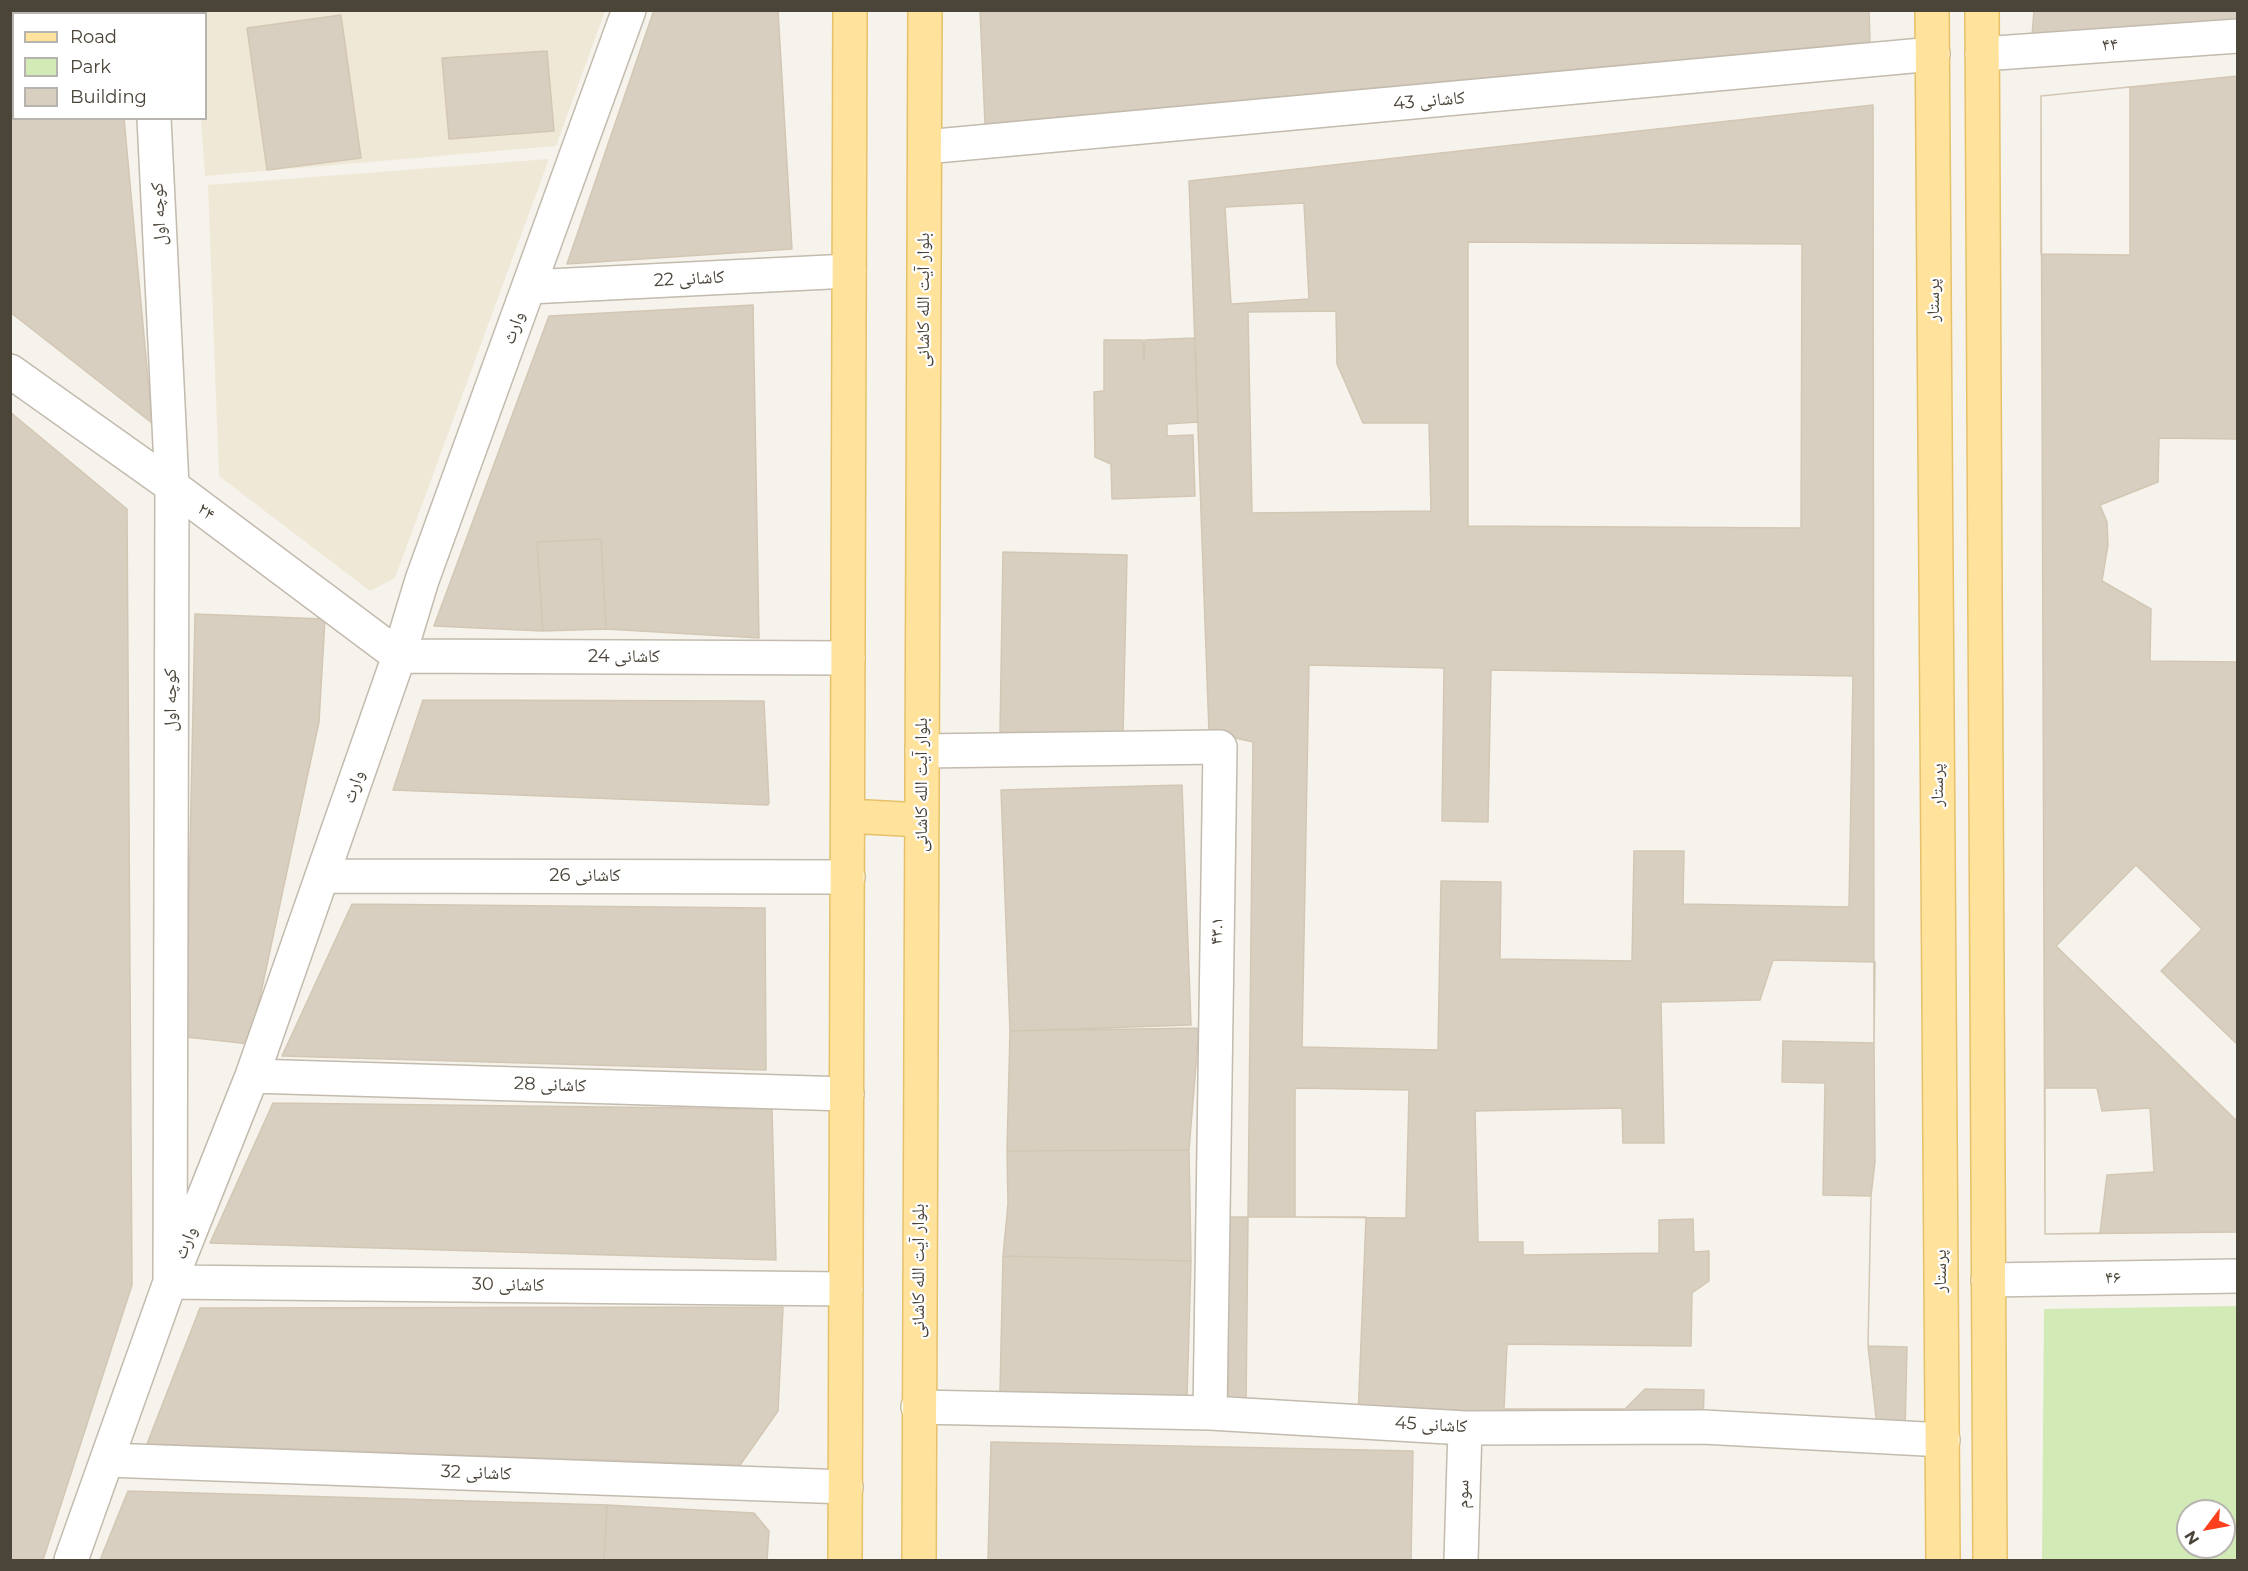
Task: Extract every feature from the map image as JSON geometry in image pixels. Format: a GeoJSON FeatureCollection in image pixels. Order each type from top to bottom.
{"type":"FeatureCollection","features":[{"type":"Feature","properties":{"kind":"main road"},"geometry":{"type":"LineString","coordinates":[[846,1560],[850,10]]}},
{"type":"Feature","properties":{"kind":"main road","name":"بلوار آیت الله کاشانی"},"geometry":{"type":"LineString","coordinates":[[919,1560],[925,10]]}},
{"type":"Feature","properties":{"kind":"main road","name":"پرستار"},"geometry":{"type":"LineString","coordinates":[[1932,10],[1944,1560]]}},
{"type":"Feature","properties":{"kind":"main road"},"geometry":{"type":"LineString","coordinates":[[1982,10],[1990,1560]]}},
{"type":"Feature","properties":{"kind":"main road"},"geometry":{"type":"LineString","coordinates":[[848,816],[921,820]]}},
{"type":"Feature","properties":{"kind":"street","name":"وارث"},"geometry":{"type":"LineString","coordinates":[[71,1560],[170,1282],[252,1076],[399,656],[422,580],[629,10]]}},
{"type":"Feature","properties":{"kind":"street","name":"۴۴"},"geometry":{"type":"LineString","coordinates":[[1982,54],[2238,36]]}},
{"type":"Feature","properties":{"kind":"street","name":"کاشانی 43"},"geometry":{"type":"LineString","coordinates":[[925,147],[1933,54]]}},
{"type":"Feature","properties":{"kind":"street","name":"کوچه اول"},"geometry":{"type":"LineString","coordinates":[[154,120],[172,486],[170,1282]]}},
{"type":"Feature","properties":{"kind":"street","name":"کاشانی 22"},"geometry":{"type":"LineString","coordinates":[[529,286],[849,271]]}},
{"type":"Feature","properties":{"kind":"street","name":"۲۴"},"geometry":{"type":"LineString","coordinates":[[10,371],[172,486],[399,656]]}},
{"type":"Feature","properties":{"kind":"street","name":"کاشانی 24"},"geometry":{"type":"LineString","coordinates":[[399,656],[848,658]]}},
{"type":"Feature","properties":{"kind":"street","name":"۴۳.۱"},"geometry":{"type":"LineString","coordinates":[[922,751],[1220,747],[1210,1413]]}},
{"type":"Feature","properties":{"kind":"street","name":"کاشانی 26"},"geometry":{"type":"LineString","coordinates":[[322,876],[848,877]]}},
{"type":"Feature","properties":{"kind":"street","name":"کاشانی 28"},"geometry":{"type":"LineString","coordinates":[[252,1076],[847,1094]]}},
{"type":"Feature","properties":{"kind":"street","name":"۴۶"},"geometry":{"type":"LineString","coordinates":[[1988,1280],[2238,1276]]}},
{"type":"Feature","properties":{"kind":"street","name":"کاشانی 30"},"geometry":{"type":"LineString","coordinates":[[170,1282],[846,1289]]}},
{"type":"Feature","properties":{"kind":"street","name":"کاشانی 45"},"geometry":{"type":"LineString","coordinates":[[918,1407],[1210,1413],[1465,1428],[1703,1427],[1943,1440]]}},
{"type":"Feature","properties":{"kind":"street","name":"سوم"},"geometry":{"type":"LineString","coordinates":[[1461,1560],[1465,1428]]}},
{"type":"Feature","properties":{"kind":"street","name":"کاشانی 32"},"geometry":{"type":"LineString","coordinates":[[107,1460],[846,1487]]}},
{"type":"Feature","properties":{"kind":"shaded area"},"geometry":{"type":"Polygon","coordinates":[[[605,11],[556,146],[205,176],[201,120],[207,120],[207,12],[194,12],[605,11]]]}},
{"type":"Feature","properties":{"kind":"shaded area"},"geometry":{"type":"Polygon","coordinates":[[[549,159],[395,578],[370,591],[219,476],[208,185],[549,159]]]}},
{"type":"Feature","properties":{"kind":"green space"},"geometry":{"type":"Polygon","coordinates":[[[2237,1306],[2237,1560],[2042,1560],[2044,1309],[2237,1306]]]}},
{"type":"Feature","properties":{"kind":"building"},"geometry":{"type":"Polygon","coordinates":[[[654,10],[778,10],[792,249],[567,264],[654,10]]]}},
{"type":"Feature","properties":{"kind":"building"},"geometry":{"type":"Polygon","coordinates":[[[980,10],[1869,10],[1870,42],[985,124],[980,10]]]}},
{"type":"Feature","properties":{"kind":"building"},"geometry":{"type":"Polygon","coordinates":[[[2034,10],[2238,10],[2238,22],[2032,36],[2034,10]]]}},
{"type":"Feature","properties":{"kind":"building"},"geometry":{"type":"Polygon","coordinates":[[[341,15],[361,158],[267,170],[247,28],[341,15]]]}},
{"type":"Feature","properties":{"kind":"building"},"geometry":{"type":"Polygon","coordinates":[[[10,25],[12,25],[12,120],[124,120],[152,423],[10,312],[10,25]]]}},
{"type":"Feature","properties":{"kind":"building"},"geometry":{"type":"Polygon","coordinates":[[[547,51],[554,131],[449,139],[442,58],[547,51]]]}},
{"type":"Feature","properties":{"kind":"building"},"geometry":{"type":"Polygon","coordinates":[[[2238,76],[2238,1232],[2045,1234],[2041,96],[2238,76]]]}},
{"type":"Feature","properties":{"kind":"building"},"geometry":{"type":"Polygon","coordinates":[[[2130,87],[2130,255],[2041,254],[2041,96],[2130,87]]]}},
{"type":"Feature","properties":{"kind":"building"},"geometry":{"type":"Polygon","coordinates":[[[1873,105],[1875,1162],[1871,1196],[1868,1346],[1877,1426],[1246,1407],[1253,742],[1209,732],[1189,181],[1873,105]]]}},
{"type":"Feature","properties":{"kind":"building"},"geometry":{"type":"Polygon","coordinates":[[[1304,203],[1309,299],[1231,304],[1225,207],[1304,203]]]}},
{"type":"Feature","properties":{"kind":"building"},"geometry":{"type":"Polygon","coordinates":[[[1468,242],[1802,244],[1801,528],[1468,526],[1468,242]]]}},
{"type":"Feature","properties":{"kind":"building"},"geometry":{"type":"Polygon","coordinates":[[[753,305],[759,638],[606,629],[601,539],[537,542],[543,631],[434,626],[549,316],[753,305]]]}},
{"type":"Feature","properties":{"kind":"building"},"geometry":{"type":"Polygon","coordinates":[[[1336,311],[1337,364],[1363,423],[1429,423],[1431,511],[1252,513],[1248,312],[1336,311]]]}},
{"type":"Feature","properties":{"kind":"building"},"geometry":{"type":"Polygon","coordinates":[[[1195,338],[1198,422],[1167,424],[1167,436],[1193,435],[1195,496],[1112,499],[1111,464],[1095,457],[1094,392],[1104,391],[1104,340],[1143,340],[1144,361],[1145,340],[1195,338]]]}},
{"type":"Feature","properties":{"kind":"building"},"geometry":{"type":"Polygon","coordinates":[[[10,412],[127,509],[132,1285],[43,1560],[10,1560],[10,412]]]}},
{"type":"Feature","properties":{"kind":"building"},"geometry":{"type":"Polygon","coordinates":[[[2159,438],[2238,439],[2238,662],[2150,661],[2151,609],[2102,581],[2108,545],[2107,522],[2100,505],[2158,482],[2159,438]]]}},
{"type":"Feature","properties":{"kind":"building"},"geometry":{"type":"Polygon","coordinates":[[[601,539],[606,629],[543,631],[537,542],[601,539]]]}},
{"type":"Feature","properties":{"kind":"building"},"geometry":{"type":"Polygon","coordinates":[[[1003,552],[1127,555],[1123,735],[1000,732],[1003,552]]]}},
{"type":"Feature","properties":{"kind":"building"},"geometry":{"type":"Polygon","coordinates":[[[195,614],[325,619],[319,722],[250,1044],[186,1037],[195,614]]]}},
{"type":"Feature","properties":{"kind":"building"},"geometry":{"type":"Polygon","coordinates":[[[1309,665],[1444,668],[1442,821],[1488,822],[1491,670],[1853,676],[1849,907],[1683,904],[1684,851],[1634,851],[1632,961],[1500,959],[1501,882],[1441,881],[1438,1050],[1302,1047],[1309,665]]]}},
{"type":"Feature","properties":{"kind":"building"},"geometry":{"type":"Polygon","coordinates":[[[423,700],[764,701],[769,803],[768,805],[393,790],[423,700]]]}},
{"type":"Feature","properties":{"kind":"building"},"geometry":{"type":"Polygon","coordinates":[[[1182,785],[1191,1025],[1010,1031],[1001,790],[1182,785]]]}},
{"type":"Feature","properties":{"kind":"building"},"geometry":{"type":"Polygon","coordinates":[[[2136,865],[2202,929],[2161,971],[2238,1045],[2238,1122],[2056,946],[2136,865]]]}},
{"type":"Feature","properties":{"kind":"building"},"geometry":{"type":"Polygon","coordinates":[[[352,904],[765,908],[766,1070],[282,1056],[352,904]]]}},
{"type":"Feature","properties":{"kind":"building"},"geometry":{"type":"Polygon","coordinates":[[[1773,960],[1875,962],[1874,1043],[1783,1041],[1782,1082],[1825,1083],[1823,1195],[1871,1196],[1868,1346],[1907,1347],[1905,1432],[1703,1427],[1704,1390],[1645,1389],[1625,1409],[1504,1409],[1507,1344],[1691,1346],[1692,1293],[1709,1281],[1709,1251],[1694,1252],[1693,1219],[1659,1220],[1659,1253],[1523,1255],[1523,1242],[1478,1242],[1475,1111],[1622,1108],[1623,1143],[1664,1143],[1661,1002],[1760,1000],[1773,960]]]}},
{"type":"Feature","properties":{"kind":"building"},"geometry":{"type":"Polygon","coordinates":[[[1199,1028],[1189,1150],[1007,1151],[1010,1031],[1199,1028]]]}},
{"type":"Feature","properties":{"kind":"building"},"geometry":{"type":"Polygon","coordinates":[[[1295,1088],[1409,1090],[1406,1218],[1295,1217],[1295,1088]]]}},
{"type":"Feature","properties":{"kind":"building"},"geometry":{"type":"Polygon","coordinates":[[[2045,1088],[2097,1088],[2102,1111],[2150,1108],[2154,1172],[2107,1175],[2100,1233],[2045,1234],[2045,1088]]]}},
{"type":"Feature","properties":{"kind":"building"},"geometry":{"type":"Polygon","coordinates":[[[273,1103],[772,1109],[776,1260],[210,1243],[273,1103]]]}},
{"type":"Feature","properties":{"kind":"building"},"geometry":{"type":"Polygon","coordinates":[[[1189,1150],[1191,1261],[1003,1256],[1008,1204],[1007,1151],[1189,1150]]]}},
{"type":"Feature","properties":{"kind":"building"},"geometry":{"type":"Polygon","coordinates":[[[1228,1217],[1366,1217],[1358,1418],[1228,1400],[1228,1217]]]}},
{"type":"Feature","properties":{"kind":"building"},"geometry":{"type":"Polygon","coordinates":[[[1003,1256],[1191,1261],[1187,1397],[1000,1392],[1003,1256]]]}},
{"type":"Feature","properties":{"kind":"building"},"geometry":{"type":"Polygon","coordinates":[[[783,1307],[778,1411],[740,1465],[147,1444],[200,1308],[783,1307]]]}},
{"type":"Feature","properties":{"kind":"building"},"geometry":{"type":"Polygon","coordinates":[[[991,1442],[1413,1451],[1411,1560],[988,1560],[991,1442]]]}},
{"type":"Feature","properties":{"kind":"building"},"geometry":{"type":"Polygon","coordinates":[[[128,1491],[607,1505],[604,1560],[100,1560],[128,1491]]]}},
{"type":"Feature","properties":{"kind":"building"},"geometry":{"type":"Polygon","coordinates":[[[607,1505],[754,1513],[769,1531],[767,1560],[604,1560],[607,1505]]]}}]}
